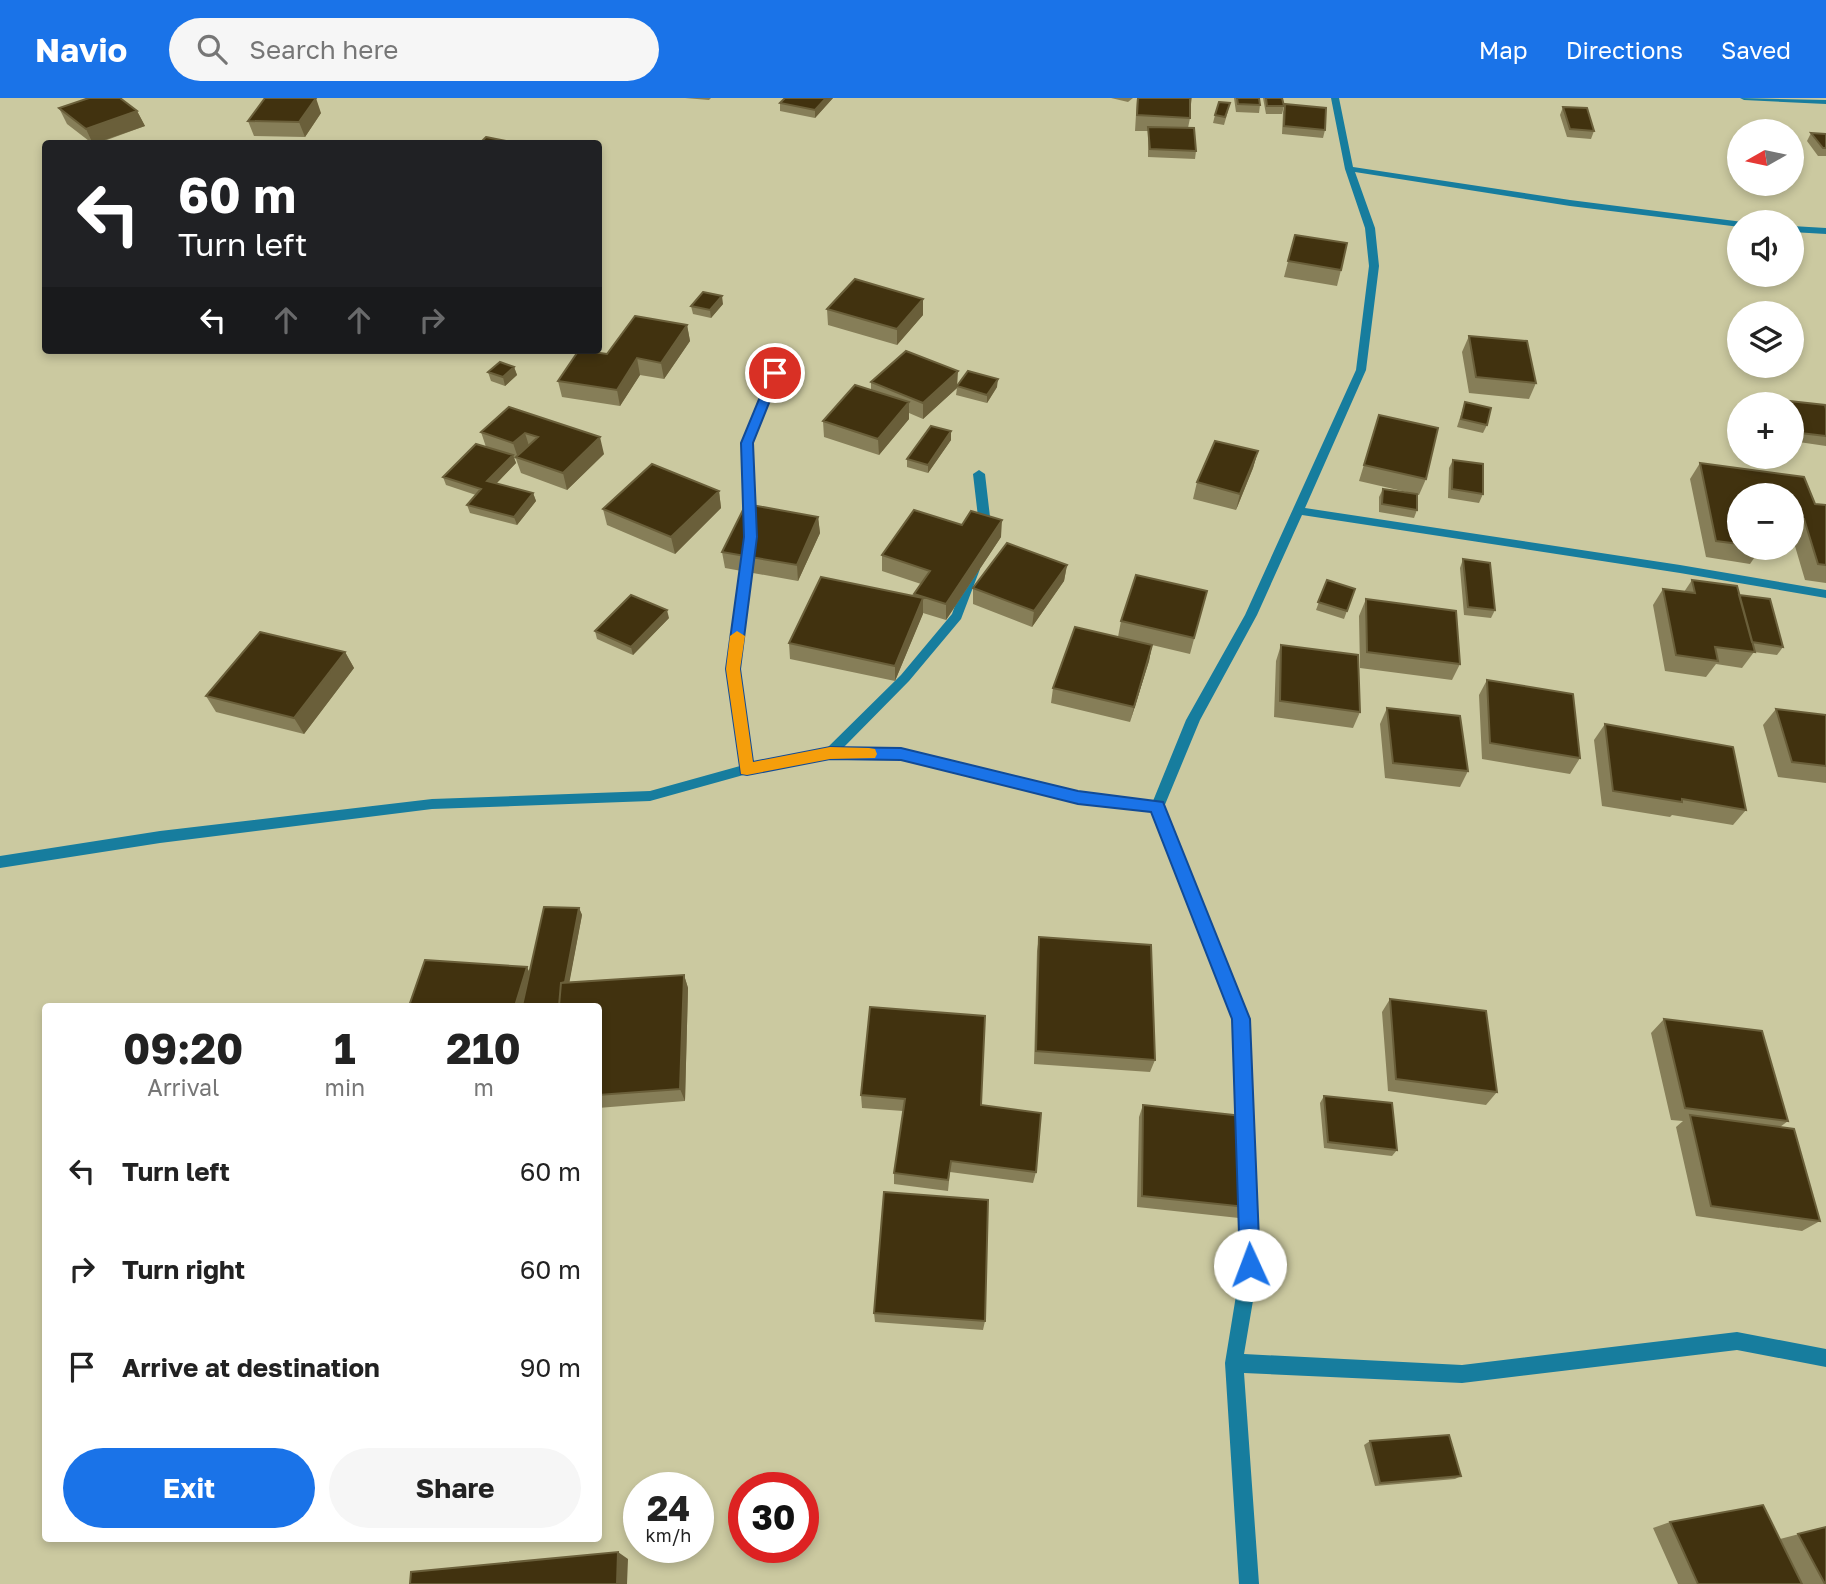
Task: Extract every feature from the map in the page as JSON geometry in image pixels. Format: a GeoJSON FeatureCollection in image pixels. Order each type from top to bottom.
{"type":"FeatureCollection","features":[{"type":"Feature","properties":{"kind":"street"},"geometry":{"type":"LineString","coordinates":[[1249,1584],[1234,1363],[1250,1265],[1241,1019],[1157,807],[1193,720],[1251,615],[1361,370],[1374,266],[1370,228],[1349,169],[1335,98]]}},
{"type":"Feature","properties":{"kind":"street"},"geometry":{"type":"LineString","coordinates":[[1744,98],[1826,102]]}},
{"type":"Feature","properties":{"kind":"street"},"geometry":{"type":"LineString","coordinates":[[1349,169],[1570,203],[1727,222]]}},
{"type":"Feature","properties":{"kind":"street"},"geometry":{"type":"LineString","coordinates":[[1804,230],[1826,232]]}},
{"type":"Feature","properties":{"kind":"street"},"geometry":{"type":"LineString","coordinates":[[747,769],[733,669],[750,537],[747,443],[784,349]]}},
{"type":"Feature","properties":{"kind":"street"},"geometry":{"type":"LineString","coordinates":[[830,753],[905,678],[957,616],[986,537],[979,474]]}},
{"type":"Feature","properties":{"kind":"street"},"geometry":{"type":"LineString","coordinates":[[1299,511],[1826,594]]}},
{"type":"Feature","properties":{"kind":"street"},"geometry":{"type":"LineString","coordinates":[[0,862],[160,837],[432,804],[650,796],[747,769],[830,753],[901,754],[1078,797],[1157,807]]}},
{"type":"Feature","properties":{"kind":"street"},"geometry":{"type":"LineString","coordinates":[[1234,1363],[1462,1374],[1737,1341],[1826,1358]]}},
{"type":"Feature","properties":{"kind":"building"},"geometry":{"type":"Polygon","coordinates":[[[89,98],[120,98],[137,111],[86,129],[59,108],[89,98]]]}},
{"type":"Feature","properties":{"kind":"building"},"geometry":{"type":"Polygon","coordinates":[[[265,98],[316,98],[299,122],[248,121],[265,98]]]}},
{"type":"Feature","properties":{"kind":"building"},"geometry":{"type":"Polygon","coordinates":[[[785,98],[826,98],[815,110],[780,103],[785,98]]]}},
{"type":"Feature","properties":{"kind":"building"},"geometry":{"type":"Polygon","coordinates":[[[1138,98],[1190,98],[1190,118],[1137,115],[1138,98]]]}},
{"type":"Feature","properties":{"kind":"building"},"geometry":{"type":"Polygon","coordinates":[[[1237,98],[1259,98],[1260,105],[1238,104],[1237,98]]]}},
{"type":"Feature","properties":{"kind":"building"},"geometry":{"type":"Polygon","coordinates":[[[1266,98],[1282,98],[1284,106],[1267,106],[1266,98]]]}},
{"type":"Feature","properties":{"kind":"building"},"geometry":{"type":"Polygon","coordinates":[[[1219,102],[1230,103],[1225,117],[1215,115],[1219,102]]]}},
{"type":"Feature","properties":{"kind":"building"},"geometry":{"type":"Polygon","coordinates":[[[1285,104],[1326,108],[1325,130],[1284,126],[1285,104]]]}},
{"type":"Feature","properties":{"kind":"building"},"geometry":{"type":"Polygon","coordinates":[[[1563,107],[1587,108],[1594,131],[1570,129],[1563,107]]]}},
{"type":"Feature","properties":{"kind":"building"},"geometry":{"type":"Polygon","coordinates":[[[1148,127],[1194,128],[1196,151],[1150,149],[1148,127]]]}},
{"type":"Feature","properties":{"kind":"building"},"geometry":{"type":"Polygon","coordinates":[[[1811,133],[1826,134],[1826,148],[1823,148],[1811,133]]]}},
{"type":"Feature","properties":{"kind":"building"},"geometry":{"type":"Polygon","coordinates":[[[1295,235],[1347,243],[1341,270],[1288,261],[1295,235]]]}},
{"type":"Feature","properties":{"kind":"building"},"geometry":{"type":"Polygon","coordinates":[[[855,279],[923,299],[897,329],[827,309],[855,279]]]}},
{"type":"Feature","properties":{"kind":"building"},"geometry":{"type":"Polygon","coordinates":[[[703,292],[722,296],[710,310],[691,306],[703,292]]]}},
{"type":"Feature","properties":{"kind":"building"},"geometry":{"type":"Polygon","coordinates":[[[635,316],[687,325],[661,363],[637,358],[617,390],[558,381],[576,354],[607,354],[635,316]]]}},
{"type":"Feature","properties":{"kind":"building"},"geometry":{"type":"Polygon","coordinates":[[[1469,336],[1527,341],[1536,383],[1476,377],[1469,336]]]}},
{"type":"Feature","properties":{"kind":"building"},"geometry":{"type":"Polygon","coordinates":[[[906,351],[958,371],[923,403],[871,382],[906,351]]]}},
{"type":"Feature","properties":{"kind":"building"},"geometry":{"type":"Polygon","coordinates":[[[500,362],[514,367],[503,377],[488,372],[500,362]]]}},
{"type":"Feature","properties":{"kind":"building"},"geometry":{"type":"Polygon","coordinates":[[[968,371],[998,379],[987,395],[957,386],[968,371]]]}},
{"type":"Feature","properties":{"kind":"building"},"geometry":{"type":"Polygon","coordinates":[[[855,385],[909,402],[878,439],[823,421],[855,385]]]}},
{"type":"Feature","properties":{"kind":"building"},"geometry":{"type":"Polygon","coordinates":[[[1465,402],[1491,408],[1487,425],[1461,419],[1465,402]]]}},
{"type":"Feature","properties":{"kind":"building"},"geometry":{"type":"Polygon","coordinates":[[[1804,403],[1825,405],[1826,436],[1804,433],[1804,403]]]}},
{"type":"Feature","properties":{"kind":"building"},"geometry":{"type":"Polygon","coordinates":[[[509,407],[600,437],[563,473],[516,457],[538,437],[525,433],[513,443],[481,432],[509,407]]]}},
{"type":"Feature","properties":{"kind":"building"},"geometry":{"type":"Polygon","coordinates":[[[1379,415],[1438,428],[1426,479],[1364,465],[1379,415]]]}},
{"type":"Feature","properties":{"kind":"building"},"geometry":{"type":"Polygon","coordinates":[[[931,426],[951,431],[928,465],[907,459],[931,426]]]}},
{"type":"Feature","properties":{"kind":"building"},"geometry":{"type":"Polygon","coordinates":[[[1215,441],[1258,451],[1240,494],[1197,482],[1215,441]]]}},
{"type":"Feature","properties":{"kind":"building"},"geometry":{"type":"Polygon","coordinates":[[[476,444],[513,455],[487,481],[533,493],[514,517],[467,505],[481,489],[443,477],[476,444]]]}},
{"type":"Feature","properties":{"kind":"building"},"geometry":{"type":"Polygon","coordinates":[[[1453,460],[1483,464],[1483,494],[1452,489],[1453,460]]]}},
{"type":"Feature","properties":{"kind":"building"},"geometry":{"type":"Polygon","coordinates":[[[1700,463],[1727,467],[1727,469],[1804,477],[1815,504],[1826,505],[1826,565],[1818,564],[1804,519],[1804,483],[1727,483],[1727,542],[1716,541],[1700,463]]]}},
{"type":"Feature","properties":{"kind":"building"},"geometry":{"type":"Polygon","coordinates":[[[652,464],[719,491],[671,537],[603,509],[652,464]]]}},
{"type":"Feature","properties":{"kind":"building"},"geometry":{"type":"Polygon","coordinates":[[[1383,489],[1417,494],[1417,510],[1382,504],[1383,489]]]}},
{"type":"Feature","properties":{"kind":"building"},"geometry":{"type":"Polygon","coordinates":[[[746,504],[818,517],[797,565],[722,552],[746,504]]]}},
{"type":"Feature","properties":{"kind":"building"},"geometry":{"type":"Polygon","coordinates":[[[914,510],[962,525],[971,511],[1002,520],[946,604],[914,594],[930,571],[882,555],[914,510]]]}},
{"type":"Feature","properties":{"kind":"building"},"geometry":{"type":"Polygon","coordinates":[[[1007,543],[1067,565],[1034,611],[973,588],[1007,543]]]}},
{"type":"Feature","properties":{"kind":"building"},"geometry":{"type":"Polygon","coordinates":[[[1463,559],[1490,563],[1495,610],[1468,607],[1463,559]]]}},
{"type":"Feature","properties":{"kind":"building"},"geometry":{"type":"Polygon","coordinates":[[[1136,575],[1207,591],[1194,638],[1121,621],[1136,575]]]}},
{"type":"Feature","properties":{"kind":"building"},"geometry":{"type":"Polygon","coordinates":[[[821,577],[923,598],[895,666],[789,643],[821,577]]]}},
{"type":"Feature","properties":{"kind":"building"},"geometry":{"type":"Polygon","coordinates":[[[1327,580],[1355,589],[1347,611],[1318,602],[1327,580]]]}},
{"type":"Feature","properties":{"kind":"building"},"geometry":{"type":"Polygon","coordinates":[[[1692,580],[1737,586],[1755,652],[1715,647],[1718,661],[1676,655],[1663,589],[1695,593],[1692,580]]]}},
{"type":"Feature","properties":{"kind":"building"},"geometry":{"type":"Polygon","coordinates":[[[631,595],[667,610],[631,647],[595,631],[631,595]]]}},
{"type":"Feature","properties":{"kind":"building"},"geometry":{"type":"Polygon","coordinates":[[[1739,595],[1770,599],[1783,647],[1752,642],[1739,595]]]}},
{"type":"Feature","properties":{"kind":"building"},"geometry":{"type":"Polygon","coordinates":[[[1366,599],[1456,611],[1460,664],[1367,652],[1366,599]]]}},
{"type":"Feature","properties":{"kind":"building"},"geometry":{"type":"Polygon","coordinates":[[[1075,627],[1152,645],[1134,707],[1053,688],[1075,627]]]}},
{"type":"Feature","properties":{"kind":"building"},"geometry":{"type":"Polygon","coordinates":[[[260,632],[345,652],[294,718],[206,696],[260,632]]]}},
{"type":"Feature","properties":{"kind":"building"},"geometry":{"type":"Polygon","coordinates":[[[1281,645],[1358,655],[1360,712],[1280,701],[1281,645]]]}},
{"type":"Feature","properties":{"kind":"building"},"geometry":{"type":"Polygon","coordinates":[[[1487,680],[1573,694],[1580,758],[1490,743],[1487,680]]]}},
{"type":"Feature","properties":{"kind":"building"},"geometry":{"type":"Polygon","coordinates":[[[1387,708],[1460,716],[1468,771],[1393,763],[1387,708]]]}},
{"type":"Feature","properties":{"kind":"building"},"geometry":{"type":"Polygon","coordinates":[[[1776,709],[1826,715],[1826,766],[1792,762],[1776,709]]]}},
{"type":"Feature","properties":{"kind":"building"},"geometry":{"type":"Polygon","coordinates":[[[1605,724],[1733,747],[1746,810],[1613,791],[1605,724]]]}},
{"type":"Feature","properties":{"kind":"building"},"geometry":{"type":"Polygon","coordinates":[[[544,907],[579,908],[565,982],[561,983],[559,1003],[523,1003],[544,907]]]}},
{"type":"Feature","properties":{"kind":"building"},"geometry":{"type":"Polygon","coordinates":[[[1039,937],[1151,945],[1155,1060],[1036,1051],[1039,937]]]}},
{"type":"Feature","properties":{"kind":"building"},"geometry":{"type":"Polygon","coordinates":[[[425,960],[527,967],[516,1003],[410,1003],[425,960]]]}},
{"type":"Feature","properties":{"kind":"building"},"geometry":{"type":"Polygon","coordinates":[[[684,975],[680,1089],[602,1095],[602,1003],[559,1003],[561,983],[684,975]]]}},
{"type":"Feature","properties":{"kind":"building"},"geometry":{"type":"Polygon","coordinates":[[[1390,999],[1486,1011],[1497,1092],[1396,1079],[1390,999]]]}},
{"type":"Feature","properties":{"kind":"building"},"geometry":{"type":"Polygon","coordinates":[[[870,1007],[985,1016],[981,1105],[1041,1113],[1036,1172],[951,1161],[948,1180],[894,1173],[905,1099],[861,1095],[870,1007]]]}},
{"type":"Feature","properties":{"kind":"building"},"geometry":{"type":"Polygon","coordinates":[[[1664,1019],[1762,1031],[1788,1121],[1685,1108],[1664,1019]]]}},
{"type":"Feature","properties":{"kind":"building"},"geometry":{"type":"Polygon","coordinates":[[[1324,1096],[1392,1103],[1397,1150],[1328,1142],[1324,1096]]]}},
{"type":"Feature","properties":{"kind":"building"},"geometry":{"type":"Polygon","coordinates":[[[1143,1105],[1242,1116],[1246,1207],[1142,1196],[1143,1105]]]}},
{"type":"Feature","properties":{"kind":"building"},"geometry":{"type":"Polygon","coordinates":[[[1690,1115],[1794,1129],[1820,1221],[1711,1206],[1690,1115]]]}},
{"type":"Feature","properties":{"kind":"building"},"geometry":{"type":"Polygon","coordinates":[[[884,1192],[988,1200],[985,1321],[874,1313],[884,1192]]]}},
{"type":"Feature","properties":{"kind":"building"},"geometry":{"type":"Polygon","coordinates":[[[1449,1435],[1461,1476],[1380,1483],[1370,1441],[1449,1435]]]}},
{"type":"Feature","properties":{"kind":"building"},"geometry":{"type":"Polygon","coordinates":[[[1763,1505],[1802,1584],[1698,1584],[1670,1522],[1763,1505]]]}},
{"type":"Feature","properties":{"kind":"building"},"geometry":{"type":"Polygon","coordinates":[[[1826,1527],[1826,1584],[1825,1584],[1798,1534],[1826,1527]]]}},
{"type":"Feature","properties":{"kind":"building"},"geometry":{"type":"Polygon","coordinates":[[[618,1552],[617,1584],[410,1584],[411,1572],[618,1552]]]}},
{"type":"Feature","properties":{"kind":"slow traffic"},"geometry":{"type":"LineString","coordinates":[[737,636],[733,669],[747,769],[830,753],[869,754]]}},
{"type":"Feature","properties":{"kind":"route"},"geometry":{"type":"LineString","coordinates":[[775,373],[747,443],[750,537],[733,669],[747,769],[830,753],[901,754],[1078,797],[1157,807],[1241,1019],[1250,1265]]}}]}
